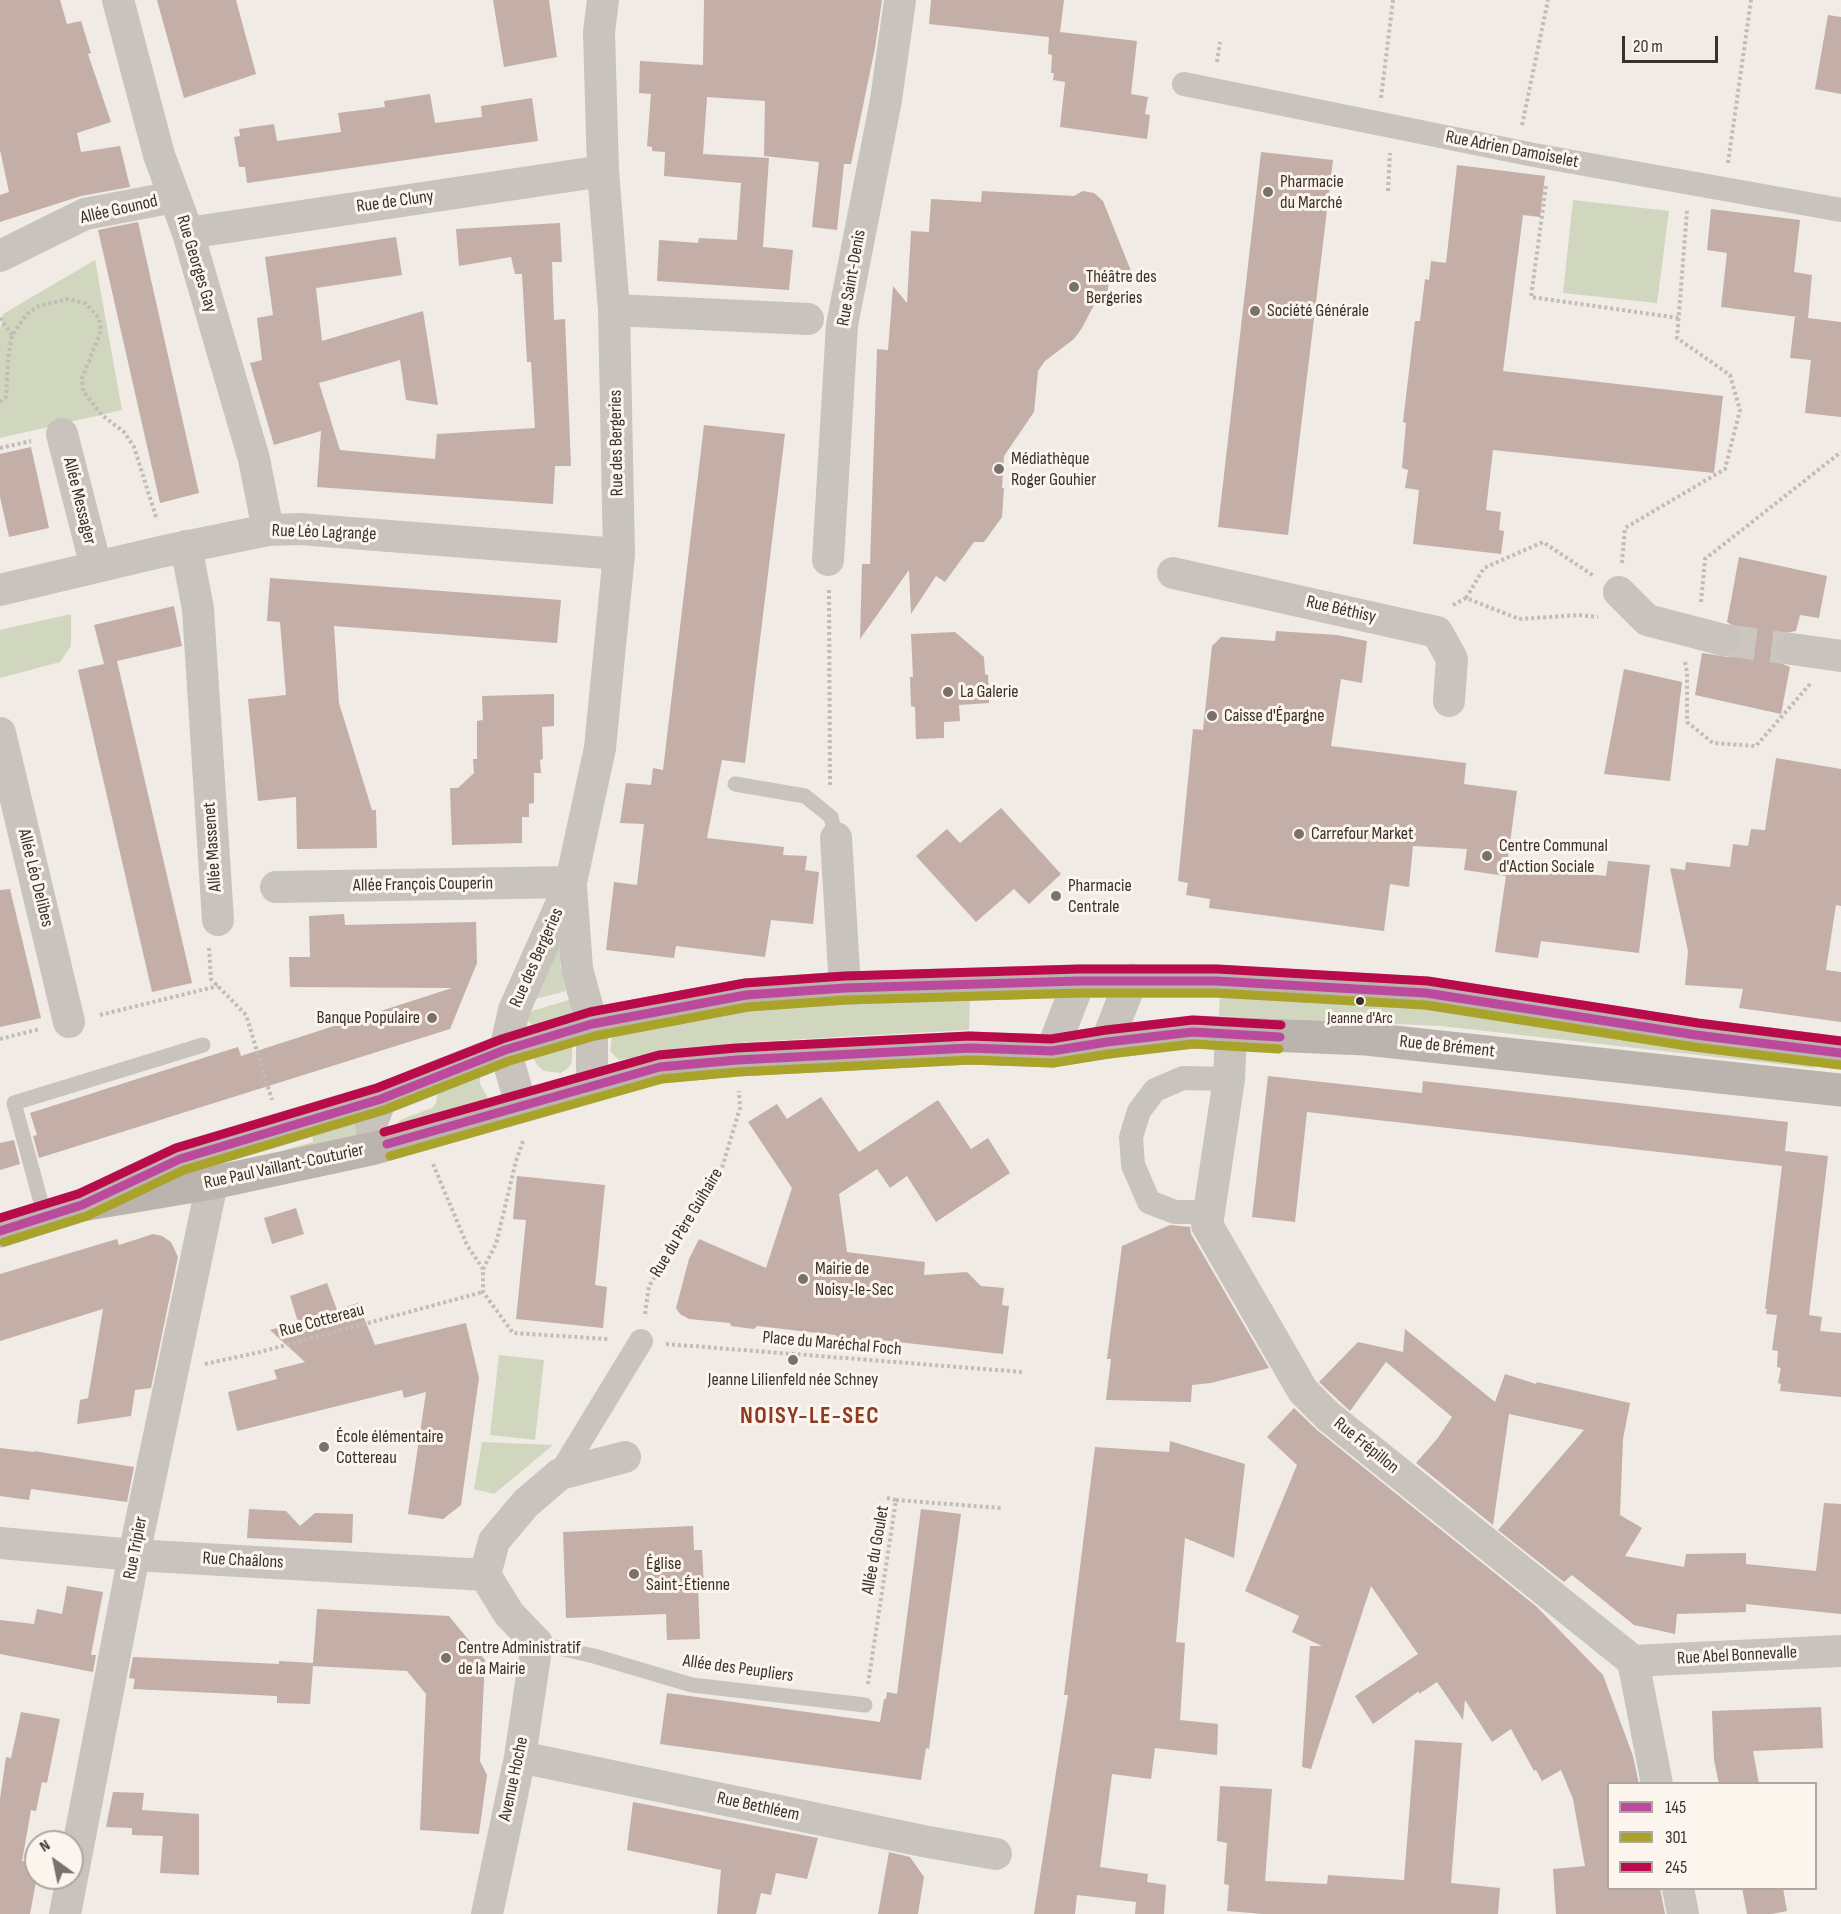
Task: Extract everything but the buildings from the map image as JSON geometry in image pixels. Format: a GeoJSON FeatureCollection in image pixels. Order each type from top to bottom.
{"type":"FeatureCollection","features":[{"type":"Feature","properties":{"kind":"main road","name":"Rue Paul Vaillant-Couturier"},"geometry":{"type":"LineString","coordinates":[[0,1231],[82,1205],[180,1159],[381,1099],[505,1050],[592,1024],[746,995],[845,988],[1079,981]]}},
{"type":"Feature","properties":{"kind":"main road"},"geometry":{"type":"LineString","coordinates":[[1079,981],[1216,981],[1426,993],[1696,1035],[1841,1053]]}},
{"type":"Feature","properties":{"kind":"main road","name":"Rue de Brément"},"geometry":{"type":"LineString","coordinates":[[1052,1051],[1193,1032],[1366,1040],[1841,1090]]}},
{"type":"Feature","properties":{"kind":"main road","name":"Rue Paul Vaillant-Couturier"},"geometry":{"type":"LineString","coordinates":[[82,1205],[212,1183],[375,1148],[660,1067],[737,1060],[970,1048],[1052,1051]]}},
{"type":"Feature","properties":{"kind":"street","name":"Rue Georges Gay"},"geometry":{"type":"LineString","coordinates":[[118,0],[159,155],[188,233],[254,459],[268,530]]}},
{"type":"Feature","properties":{"kind":"street","name":"Rue des Bergeries"},"geometry":{"type":"LineString","coordinates":[[521,1105],[505,1050],[514,1010],[571,882],[600,748],[619,554],[614,310],[603,171],[599,32],[603,0]]}},
{"type":"Feature","properties":{"kind":"street","name":"Rue Saint-Denis"},"geometry":{"type":"LineString","coordinates":[[828,560],[842,325],[886,100],[900,0]]}},
{"type":"Feature","properties":{"kind":"street","name":"Rue Adrien Damoiselet"},"geometry":{"type":"LineString","coordinates":[[1184,84],[1517,152],[1841,210]]}},
{"type":"Feature","properties":{"kind":"street","name":"Rue de Cluny"},"geometry":{"type":"LineString","coordinates":[[188,233],[603,171]]}},
{"type":"Feature","properties":{"kind":"street","name":"Allée Gounod"},"geometry":{"type":"LineString","coordinates":[[0,256],[85,214],[174,197]]}},
{"type":"Feature","properties":{"kind":"street"},"geometry":{"type":"LineString","coordinates":[[614,310],[808,319]]}},
{"type":"Feature","properties":{"kind":"street","name":"Allée Messager"},"geometry":{"type":"LineString","coordinates":[[62,434],[96,567]]}},
{"type":"Feature","properties":{"kind":"street","name":"Rue Léo Lagrange"},"geometry":{"type":"LineString","coordinates":[[0,590],[176,548],[268,530],[300,529],[619,554]]}},
{"type":"Feature","properties":{"kind":"street","name":"Allée Massenet"},"geometry":{"type":"LineString","coordinates":[[176,548],[198,609],[218,920]]}},
{"type":"Feature","properties":{"kind":"street","name":"Rue Béthisy"},"geometry":{"type":"LineString","coordinates":[[1173,573],[1437,632],[1452,659],[1449,700]]}},
{"type":"Feature","properties":{"kind":"street"},"geometry":{"type":"LineString","coordinates":[[1619,591],[1647,621],[1700,634]]}},
{"type":"Feature","properties":{"kind":"street"},"geometry":{"type":"LineString","coordinates":[[1792,649],[1838,656]]}},
{"type":"Feature","properties":{"kind":"street","name":"Allée Léo Delibes"},"geometry":{"type":"LineString","coordinates":[[0,734],[69,1022]]}},
{"type":"Feature","properties":{"kind":"street"},"geometry":{"type":"LineString","coordinates":[[833,827],[845,988]]}},
{"type":"Feature","properties":{"kind":"street","name":"Rue des Bergeries"},"geometry":{"type":"LineString","coordinates":[[571,882],[577,969],[592,1024],[592,1085]]}},
{"type":"Feature","properties":{"kind":"street","name":"Allée François Couperin"},"geometry":{"type":"LineString","coordinates":[[276,887],[571,882]]}},
{"type":"Feature","properties":{"kind":"street"},"geometry":{"type":"LineString","coordinates":[[1107,1042],[1131,980]]}},
{"type":"Feature","properties":{"kind":"street"},"geometry":{"type":"LineString","coordinates":[[1052,1051],[1079,981]]}},
{"type":"Feature","properties":{"kind":"street","name":"Rue Frépillon"},"geometry":{"type":"LineString","coordinates":[[1231,1035],[1229,1079],[1207,1225],[1303,1391],[1328,1416],[1633,1661]]}},
{"type":"Feature","properties":{"kind":"street"},"geometry":{"type":"LineString","coordinates":[[1209,1212],[1175,1212],[1149,1202],[1133,1165],[1131,1137],[1139,1111],[1155,1090],[1183,1078],[1229,1079]]}},
{"type":"Feature","properties":{"kind":"street"},"geometry":{"type":"LineString","coordinates":[[375,1148],[371,1125],[381,1099]]}},
{"type":"Feature","properties":{"kind":"street","name":"Rue Tripier"},"geometry":{"type":"LineString","coordinates":[[65,1914],[134,1555],[212,1183]]}},
{"type":"Feature","properties":{"kind":"street"},"geometry":{"type":"LineString","coordinates":[[537,1643],[509,1614],[485,1575],[494,1540],[526,1503],[560,1474],[641,1341]]}},
{"type":"Feature","properties":{"kind":"street"},"geometry":{"type":"LineString","coordinates":[[560,1474],[625,1457]]}},
{"type":"Feature","properties":{"kind":"street","name":"Rue Chaâlons"},"geometry":{"type":"LineString","coordinates":[[0,1543],[134,1555],[485,1575]]}},
{"type":"Feature","properties":{"kind":"street","name":"Avenue Hoche"},"geometry":{"type":"LineString","coordinates":[[487,1914],[520,1757],[537,1643]]}},
{"type":"Feature","properties":{"kind":"street","name":"Rue Abel Bonnevalle"},"geometry":{"type":"LineString","coordinates":[[1633,1661],[1841,1651]]}},
{"type":"Feature","properties":{"kind":"street"},"geometry":{"type":"LineString","coordinates":[[1633,1661],[1657,1782]]}},
{"type":"Feature","properties":{"kind":"street","name":"Rue Bethléem"},"geometry":{"type":"LineString","coordinates":[[520,1757],[923,1841],[996,1854]]}},
{"type":"Feature","properties":{"kind":"street"},"geometry":{"type":"LineString","coordinates":[[1678,1890],[1683,1914]]}},
{"type":"Feature","properties":{"kind":"lane"},"geometry":{"type":"LineString","coordinates":[[735,784],[805,796],[833,827]]}},
{"type":"Feature","properties":{"kind":"lane"},"geometry":{"type":"LineString","coordinates":[[45,1217],[14,1103],[203,1045]]}},
{"type":"Feature","properties":{"kind":"lane","name":"Allée des Peupliers"},"geometry":{"type":"LineString","coordinates":[[537,1643],[594,1656],[692,1685],[865,1705]]}},
{"type":"Feature","properties":{"kind":"path"},"geometry":{"type":"LineString","coordinates":[[1388,191],[1385,124],[1394,0]]}},
{"type":"Feature","properties":{"kind":"path"},"geometry":{"type":"LineString","coordinates":[[1517,152],[1548,0]]}},
{"type":"Feature","properties":{"kind":"path"},"geometry":{"type":"LineString","coordinates":[[1724,189],[1751,0]]}},
{"type":"Feature","properties":{"kind":"path"},"geometry":{"type":"LineString","coordinates":[[1550,158],[1531,297],[1679,318]]}},
{"type":"Feature","properties":{"kind":"path"},"geometry":{"type":"LineString","coordinates":[[1412,626],[1466,598],[1484,568],[1542,542],[1619,591],[1625,528],[1725,469],[1740,410],[1730,375],[1677,338],[1689,183]]}},
{"type":"Feature","properties":{"kind":"path"},"geometry":{"type":"LineString","coordinates":[[0,402],[6,398],[8,358],[12,335],[27,314],[39,306],[68,299],[85,303],[99,318],[101,331],[82,378],[84,391],[102,415],[124,432],[134,447],[176,548]]}},
{"type":"Feature","properties":{"kind":"path"},"geometry":{"type":"LineString","coordinates":[[0,318],[12,335]]}},
{"type":"Feature","properties":{"kind":"path"},"geometry":{"type":"LineString","coordinates":[[1838,656],[1755,746],[1713,743],[1687,722],[1687,672],[1700,634],[1705,559],[1841,452]]}},
{"type":"Feature","properties":{"kind":"path"},"geometry":{"type":"LineString","coordinates":[[828,560],[833,827]]}},
{"type":"Feature","properties":{"kind":"path"},"geometry":{"type":"LineString","coordinates":[[1466,598],[1520,619],[1579,615],[1647,621]]}},
{"type":"Feature","properties":{"kind":"path"},"geometry":{"type":"LineString","coordinates":[[218,920],[209,948],[211,979],[246,1015],[281,1129]]}},
{"type":"Feature","properties":{"kind":"path"},"geometry":{"type":"LineString","coordinates":[[0,1039],[218,986]]}},
{"type":"Feature","properties":{"kind":"path","name":"Rue du Père Guihaire"},"geometry":{"type":"LineString","coordinates":[[641,1341],[649,1286],[719,1178],[741,1108],[737,1060]]}},
{"type":"Feature","properties":{"kind":"path"},"geometry":{"type":"LineString","coordinates":[[483,1292],[483,1269],[496,1244],[516,1161],[524,1140],[521,1105]]}},
{"type":"Feature","properties":{"kind":"path"},"geometry":{"type":"LineString","coordinates":[[431,1158],[467,1245],[483,1269]]}},
{"type":"Feature","properties":{"kind":"path","name":"Place du Maréchal Foch"},"geometry":{"type":"LineString","coordinates":[[483,1292],[513,1333],[641,1341],[1022,1372]]}},
{"type":"Feature","properties":{"kind":"path","name":"Rue Cottereau"},"geometry":{"type":"LineString","coordinates":[[180,1336],[203,1365],[260,1352],[483,1292]]}},
{"type":"Feature","properties":{"kind":"path"},"geometry":{"type":"LineString","coordinates":[[887,1498],[896,1500]]}},
{"type":"Feature","properties":{"kind":"path","name":"Allée du Goulet"},"geometry":{"type":"LineString","coordinates":[[865,1705],[896,1500],[1001,1508]]}},
{"type":"Feature","properties":{"kind":"green space"},"geometry":{"type":"Polygon","coordinates":[[[1573,200],[1669,211],[1657,303],[1563,293],[1573,200]]]}},
{"type":"Feature","properties":{"kind":"green space"},"geometry":{"type":"Polygon","coordinates":[[[95,260],[122,410],[0,438],[0,330],[3,314],[95,260]]]}},
{"type":"Feature","properties":{"kind":"green space"},"geometry":{"type":"Polygon","coordinates":[[[71,614],[71,646],[60,662],[0,678],[0,630],[71,614]]]}},
{"type":"Feature","properties":{"kind":"green space"},"geometry":{"type":"Polygon","coordinates":[[[556,928],[562,948],[560,966],[566,991],[528,1001],[556,928]]]}},
{"type":"Feature","properties":{"kind":"green space"},"geometry":{"type":"Polygon","coordinates":[[[1220,994],[1437,1003],[1814,1061],[1814,1068],[1441,1026],[1219,1016],[1220,994]]]}},
{"type":"Feature","properties":{"kind":"green space"},"geometry":{"type":"Polygon","coordinates":[[[970,997],[969,1030],[749,1042],[619,1060],[610,1051],[612,1035],[741,1009],[970,997]]]}},
{"type":"Feature","properties":{"kind":"green space"},"geometry":{"type":"Polygon","coordinates":[[[569,1000],[572,1008],[571,1015],[535,1027],[528,1021],[525,1013],[569,1000]]]}},
{"type":"Feature","properties":{"kind":"green space"},"geometry":{"type":"Polygon","coordinates":[[[572,1042],[572,1062],[561,1073],[544,1071],[537,1065],[532,1055],[572,1042]]]}},
{"type":"Feature","properties":{"kind":"green space"},"geometry":{"type":"Polygon","coordinates":[[[480,1074],[480,1084],[491,1104],[393,1127],[402,1119],[432,1108],[436,1103],[438,1091],[480,1074]]]}},
{"type":"Feature","properties":{"kind":"green space"},"geometry":{"type":"Polygon","coordinates":[[[360,1118],[356,1129],[359,1145],[285,1158],[284,1150],[313,1142],[312,1128],[360,1118]]]}},
{"type":"Feature","properties":{"kind":"green space"},"geometry":{"type":"Polygon","coordinates":[[[499,1355],[544,1360],[535,1440],[490,1435],[499,1355]]]}},
{"type":"Feature","properties":{"kind":"green space"},"geometry":{"type":"Polygon","coordinates":[[[482,1442],[553,1445],[494,1494],[474,1489],[482,1442]]]}},
{"type":"Feature","properties":{"kind":"tunnel"},"geometry":{"type":"LineString","coordinates":[[1724,640],[1792,649]]}},
{"type":"Feature","properties":{"kind":"transit line","name":"245"},"geometry":{"type":"LineString","coordinates":[[0,1218],[78,1194],[176,1148],[377,1088],[502,1039],[590,1012],[745,983],[845,976],[1079,969],[1217,969],[1428,981],[1698,1023],[1841,1041]]}},
{"type":"Feature","properties":{"kind":"transit line","name":"145"},"geometry":{"type":"LineString","coordinates":[[0,1231],[82,1205],[180,1159],[381,1099],[505,1050],[592,1024],[746,995],[845,988],[1079,981],[1216,981],[1426,993],[1696,1035],[1841,1053]]}},
{"type":"Feature","properties":{"kind":"transit line","name":"301"},"geometry":{"type":"LineString","coordinates":[[4,1242],[87,1216],[184,1170],[384,1110],[509,1061],[595,1036],[748,1007],[846,1000],[1079,993],[1216,993],[1425,1005],[1694,1047],[1840,1065]]}},
{"type":"Feature","properties":{"kind":"transit line","name":"245"},"geometry":{"type":"LineString","coordinates":[[384,1132],[659,1055],[736,1048],[969,1036],[1051,1039],[1193,1020],[1281,1025]]}},
{"type":"Feature","properties":{"kind":"transit line","name":"145"},"geometry":{"type":"LineString","coordinates":[[387,1144],[660,1067],[737,1060],[970,1048],[1052,1051],[1193,1032],[1280,1037]]}},
{"type":"Feature","properties":{"kind":"transit line","name":"301"},"geometry":{"type":"LineString","coordinates":[[390,1156],[662,1079],[738,1072],[970,1060],[1053,1063],[1193,1044],[1279,1049]]}},
{"type":"Feature","properties":{"kind":"place","name":"Pharmacie du Marché"},"geometry":{"type":"Point","coordinates":[1268,192]}},
{"type":"Feature","properties":{"kind":"place","name":"Théâtre des Bergeries"},"geometry":{"type":"Point","coordinates":[1074,287]}},
{"type":"Feature","properties":{"kind":"place","name":"Société Générale"},"geometry":{"type":"Point","coordinates":[1255,311]}},
{"type":"Feature","properties":{"kind":"place","name":"Médiathèque Roger Gouhier"},"geometry":{"type":"Point","coordinates":[999,469]}},
{"type":"Feature","properties":{"kind":"place","name":"La Galerie"},"geometry":{"type":"Point","coordinates":[948,692]}},
{"type":"Feature","properties":{"kind":"place","name":"Caisse d'Épargne"},"geometry":{"type":"Point","coordinates":[1212,716]}},
{"type":"Feature","properties":{"kind":"place","name":"Carrefour Market"},"geometry":{"type":"Point","coordinates":[1299,834]}},
{"type":"Feature","properties":{"kind":"place","name":"Centre Communal d'Action Sociale"},"geometry":{"type":"Point","coordinates":[1487,856]}},
{"type":"Feature","properties":{"kind":"place","name":"Pharmacie Centrale"},"geometry":{"type":"Point","coordinates":[1056,896]}},
{"type":"Feature","properties":{"kind":"place","name":"Jeanne d'Arc"},"geometry":{"type":"Point","coordinates":[1360,1001]}},
{"type":"Feature","properties":{"kind":"place","name":"Banque Populaire"},"geometry":{"type":"Point","coordinates":[432,1018]}},
{"type":"Feature","properties":{"kind":"place","name":"Mairie de Noisy-le-Sec"},"geometry":{"type":"Point","coordinates":[803,1279]}},
{"type":"Feature","properties":{"kind":"place","name":"Jeanne Lilienfeld née Schney"},"geometry":{"type":"Point","coordinates":[793,1360]}},
{"type":"Feature","properties":{"kind":"place","name":"École élémentaire Cottereau"},"geometry":{"type":"Point","coordinates":[324,1447]}},
{"type":"Feature","properties":{"kind":"place","name":"Église Saint-Étienne"},"geometry":{"type":"Point","coordinates":[634,1574]}},
{"type":"Feature","properties":{"kind":"place","name":"Centre Administratif de la Mairie"},"geometry":{"type":"Point","coordinates":[446,1658]}},
{"type":"Feature","properties":{"kind":"district","name":"NOISY-LE-SEC"},"geometry":{"type":"Point","coordinates":[810,1417]}}]}
